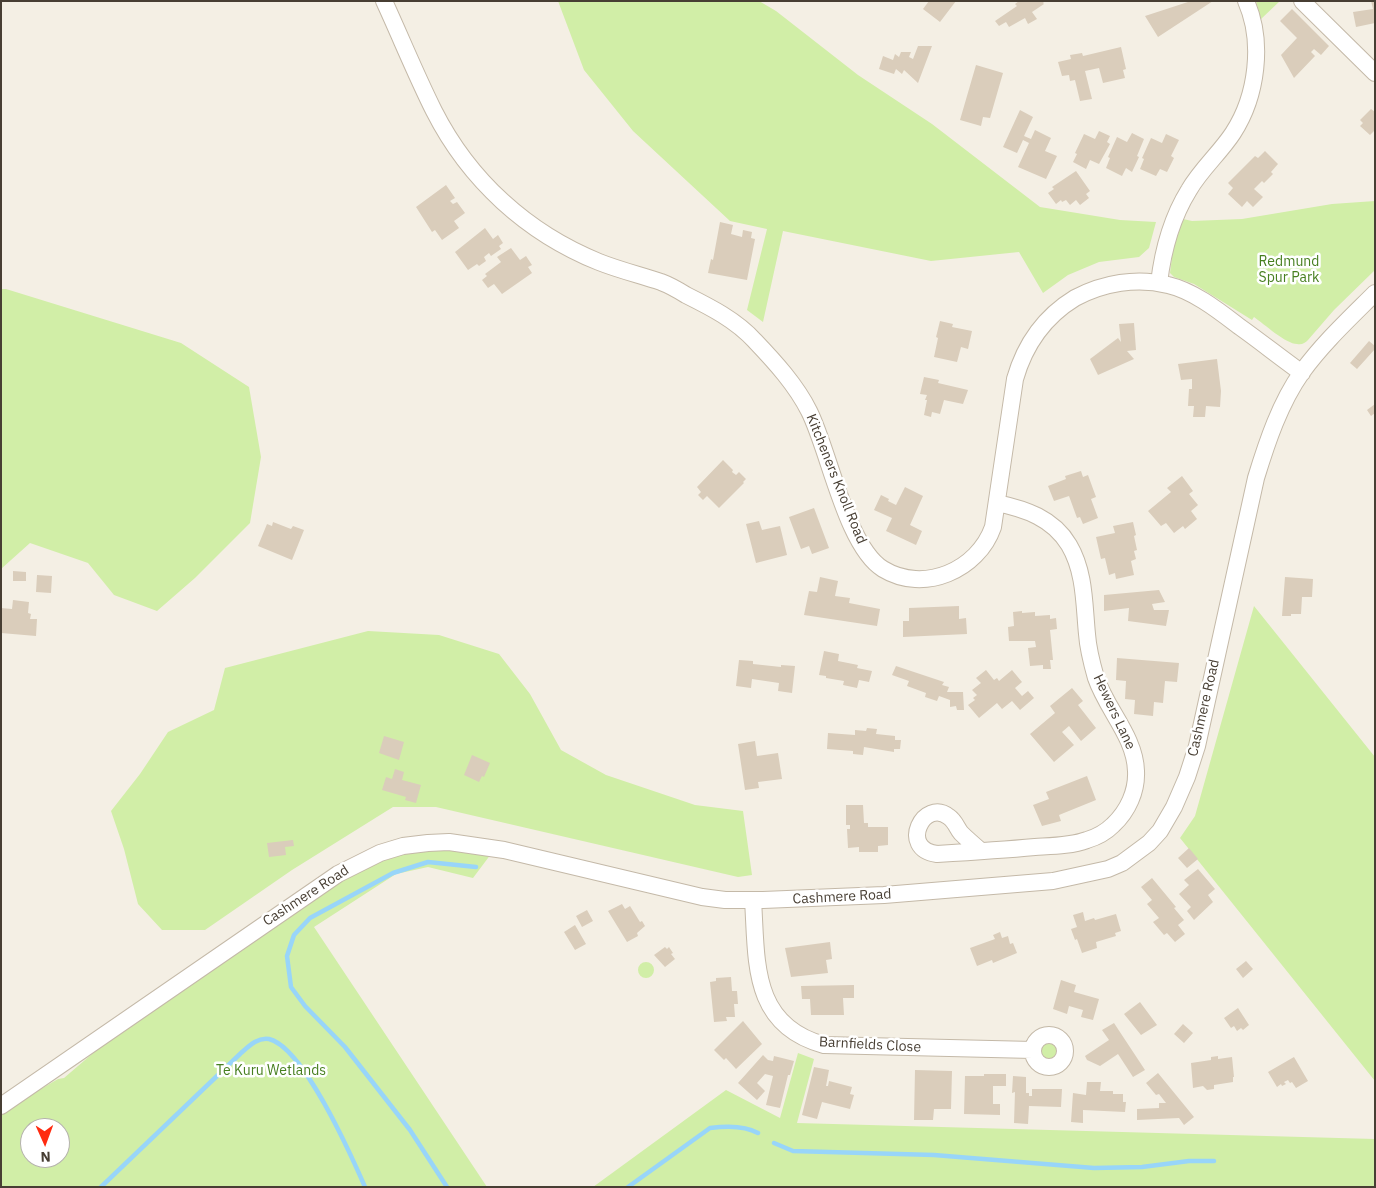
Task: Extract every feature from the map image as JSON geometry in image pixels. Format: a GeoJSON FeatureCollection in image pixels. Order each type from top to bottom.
{"type":"FeatureCollection","features":[{"type":"Feature","properties":{"kind":"street","name":"Kitcheners Knoll Road"},"geometry":{"type":"LineString","coordinates":[[384,1],[435,112],[456,147],[481,181],[516,214],[552,239],[599,262],[663,283],[719,312],[753,338],[792,384],[810,412],[859,542],[873,561],[882,569],[909,578],[924,578],[951,573],[974,557],[989,539],[997,503],[1015,379],[1020,363],[1043,324],[1055,313],[1083,294],[1099,287],[1129,282],[1159,283],[1179,288],[1211,306],[1302,373]]}},
{"type":"Feature","properties":{"kind":"street"},"geometry":{"type":"LineString","coordinates":[[1159,283],[1164,249],[1179,207],[1202,171],[1234,132],[1251,92],[1256,58],[1256,42],[1246,1]]}},
{"type":"Feature","properties":{"kind":"street"},"geometry":{"type":"LineString","coordinates":[[1302,1],[1375,73]]}},
{"type":"Feature","properties":{"kind":"street","name":"Cashmere Road"},"geometry":{"type":"LineString","coordinates":[[1,1106],[338,874],[380,853],[403,846],[428,843],[469,844],[512,852],[702,897],[753,900],[884,895],[1053,881],[1083,876],[1108,869],[1130,858],[1149,843],[1160,831],[1174,807],[1187,777],[1197,746],[1256,478],[1273,428],[1302,373],[1330,338],[1375,293]]}},
{"type":"Feature","properties":{"kind":"street","name":"Hewers Lane"},"geometry":{"type":"LineString","coordinates":[[981,851],[1069,844],[1102,834],[1114,825],[1131,800],[1136,773],[1135,760],[1130,745],[1104,696],[1092,663],[1082,582],[1077,561],[1069,545],[1059,533],[1035,514],[1021,508],[997,503]]}},
{"type":"Feature","properties":{"kind":"street","name":"Barnfields Close"},"geometry":{"type":"LineString","coordinates":[[753,900],[760,986],[773,1012],[796,1034],[824,1045],[1033,1050]]}},
{"type":"Feature","properties":{"kind":"green space"},"geometry":{"type":"Polygon","coordinates":[[[558,1],[759,1],[776,11],[858,75],[932,124],[1040,207],[1120,220],[1156,222],[1149,248],[1139,257],[1099,262],[1068,275],[1043,293],[1019,252],[931,261],[783,231],[763,322],[747,310],[767,229],[730,221],[633,131],[584,70],[558,1]]]}},
{"type":"Feature","properties":{"kind":"green space"},"geometry":{"type":"Polygon","coordinates":[[[1256,1],[1280,1],[1261,19],[1256,1]]]}},
{"type":"Feature","properties":{"kind":"green space","name":"Redmund Spur Park"},"geometry":{"type":"Polygon","coordinates":[[[1375,201],[1375,270],[1303,343],[1297,344],[1287,341],[1254,317],[1252,320],[1194,284],[1174,277],[1170,273],[1173,249],[1183,219],[1192,221],[1242,219],[1332,204],[1375,201]]]}},
{"type":"Feature","properties":{"kind":"green space"},"geometry":{"type":"Polygon","coordinates":[[[1,289],[181,343],[249,387],[261,457],[250,523],[195,578],[157,611],[114,595],[88,563],[30,543],[1,569],[1,289]]]}},
{"type":"Feature","properties":{"kind":"green space"},"geometry":{"type":"Polygon","coordinates":[[[1254,606],[1375,757],[1375,1081],[1180,838],[1195,816],[1254,606]]]}},
{"type":"Feature","properties":{"kind":"green space"},"geometry":{"type":"Polygon","coordinates":[[[368,631],[439,635],[499,654],[530,694],[561,750],[606,775],[695,805],[743,811],[752,875],[738,877],[436,807],[393,807],[292,870],[205,930],[162,930],[138,904],[124,849],[111,811],[140,774],[168,732],[214,710],[225,668],[368,631]]]}},
{"type":"Feature","properties":{"kind":"green space","name":"Te Kuru Wetlands"},"geometry":{"type":"Polygon","coordinates":[[[460,850],[491,854],[473,878],[428,867],[396,874],[314,927],[487,1187],[1,1187],[1,1112],[58,1079],[64,1078],[106,1042],[234,953],[237,954],[339,882],[382,861],[415,852],[460,850]]]}},
{"type":"Feature","properties":{"kind":"green space"},"geometry":{"type":"Polygon","coordinates":[[[646,962],[652,964],[654,970],[652,976],[646,978],[640,976],[638,970],[640,964],[646,962]]]}},
{"type":"Feature","properties":{"kind":"green space"},"geometry":{"type":"Polygon","coordinates":[[[1049,1043],[1057,1051],[1049,1059],[1041,1051],[1049,1043]]]}},
{"type":"Feature","properties":{"kind":"green space"},"geometry":{"type":"Polygon","coordinates":[[[798,1053],[814,1059],[797,1123],[1375,1139],[1375,1187],[593,1187],[726,1090],[780,1118],[798,1053]]]}},
{"type":"Feature","properties":{"kind":"building"},"geometry":{"type":"Polygon","coordinates":[[[929,1],[956,1],[940,22],[923,9],[929,1]]]}},
{"type":"Feature","properties":{"kind":"building"},"geometry":{"type":"Polygon","coordinates":[[[1019,1],[1045,1],[1044,4],[1032,12],[1037,19],[1028,24],[1025,18],[1009,27],[1006,22],[999,26],[995,21],[1017,6],[1015,4],[1019,1]]]}},
{"type":"Feature","properties":{"kind":"building"},"geometry":{"type":"Polygon","coordinates":[[[1191,1],[1213,1],[1158,37],[1145,16],[1191,1]]]}},
{"type":"Feature","properties":{"kind":"building"},"geometry":{"type":"Polygon","coordinates":[[[1371,1],[1375,1],[1375,23],[1356,27],[1353,12],[1373,9],[1371,1]]]}},
{"type":"Feature","properties":{"kind":"building"},"geometry":{"type":"Polygon","coordinates":[[[1292,9],[1329,46],[1321,55],[1314,49],[1311,52],[1315,56],[1294,78],[1281,55],[1297,38],[1280,21],[1292,9]]]}},
{"type":"Feature","properties":{"kind":"building"},"geometry":{"type":"Polygon","coordinates":[[[918,46],[932,46],[918,83],[904,70],[902,74],[896,69],[894,74],[879,69],[883,56],[893,60],[895,54],[899,57],[901,52],[911,52],[909,57],[913,59],[918,46]]]}},
{"type":"Feature","properties":{"kind":"building"},"geometry":{"type":"Polygon","coordinates":[[[1121,47],[1126,69],[1123,70],[1125,78],[1103,83],[1099,68],[1085,71],[1092,99],[1080,101],[1075,80],[1070,81],[1069,75],[1062,76],[1058,62],[1071,59],[1070,55],[1082,53],[1083,56],[1121,47]]]}},
{"type":"Feature","properties":{"kind":"building"},"geometry":{"type":"Polygon","coordinates":[[[976,65],[1003,73],[990,118],[983,117],[981,126],[960,120],[976,65]]]}},
{"type":"Feature","properties":{"kind":"building"},"geometry":{"type":"Polygon","coordinates":[[[1371,109],[1375,112],[1375,130],[1370,135],[1360,126],[1363,123],[1360,120],[1371,109]]]}},
{"type":"Feature","properties":{"kind":"building"},"geometry":{"type":"Polygon","coordinates":[[[1020,110],[1033,117],[1024,136],[1031,139],[1035,130],[1051,138],[1045,151],[1057,156],[1046,179],[1018,167],[1029,143],[1023,140],[1017,153],[1003,147],[1020,110]]]}},
{"type":"Feature","properties":{"kind":"building"},"geometry":{"type":"Polygon","coordinates":[[[1099,131],[1110,136],[1107,142],[1110,144],[1099,164],[1090,160],[1086,169],[1073,162],[1084,134],[1095,139],[1099,131]]]}},
{"type":"Feature","properties":{"kind":"building"},"geometry":{"type":"Polygon","coordinates":[[[1132,133],[1144,139],[1132,172],[1126,168],[1122,176],[1106,168],[1110,158],[1108,157],[1117,137],[1127,142],[1132,133]]]}},
{"type":"Feature","properties":{"kind":"building"},"geometry":{"type":"Polygon","coordinates":[[[1166,134],[1179,140],[1171,156],[1174,158],[1167,172],[1160,169],[1156,176],[1140,169],[1144,159],[1142,158],[1151,138],[1162,143],[1166,134]]]}},
{"type":"Feature","properties":{"kind":"building"},"geometry":{"type":"Polygon","coordinates":[[[1265,151],[1278,164],[1271,172],[1273,174],[1254,189],[1263,197],[1253,207],[1247,201],[1242,207],[1228,194],[1233,188],[1228,183],[1255,156],[1258,158],[1265,151]]]}},
{"type":"Feature","properties":{"kind":"building"},"geometry":{"type":"Polygon","coordinates":[[[1076,171],[1090,191],[1086,194],[1089,198],[1080,205],[1076,200],[1070,205],[1066,200],[1062,202],[1061,200],[1056,204],[1048,193],[1054,189],[1052,187],[1076,171]]]}},
{"type":"Feature","properties":{"kind":"building"},"geometry":{"type":"Polygon","coordinates":[[[446,185],[455,198],[450,201],[453,204],[457,202],[465,213],[454,221],[459,228],[442,240],[435,230],[432,232],[416,207],[446,185]]]}},
{"type":"Feature","properties":{"kind":"building"},"geometry":{"type":"Polygon","coordinates":[[[720,222],[733,225],[731,234],[742,237],[743,230],[752,232],[751,238],[755,239],[747,280],[708,273],[711,259],[713,260],[720,222]]]}},
{"type":"Feature","properties":{"kind":"building"},"geometry":{"type":"Polygon","coordinates":[[[485,228],[493,239],[498,235],[503,243],[499,246],[501,249],[491,256],[489,253],[484,257],[486,261],[468,270],[455,252],[485,228]]]}},
{"type":"Feature","properties":{"kind":"building"},"geometry":{"type":"Polygon","coordinates":[[[511,248],[520,260],[526,256],[532,265],[528,267],[532,273],[502,294],[494,284],[488,288],[482,280],[487,276],[485,274],[501,262],[497,257],[511,248]]]}},
{"type":"Feature","properties":{"kind":"building"},"geometry":{"type":"Polygon","coordinates":[[[940,321],[953,324],[952,327],[972,331],[968,349],[961,347],[957,362],[934,357],[940,321]]]}},
{"type":"Feature","properties":{"kind":"building"},"geometry":{"type":"Polygon","coordinates":[[[1134,323],[1136,350],[1127,351],[1134,359],[1098,375],[1090,359],[1118,338],[1121,342],[1119,324],[1134,323]]]}},
{"type":"Feature","properties":{"kind":"building"},"geometry":{"type":"Polygon","coordinates":[[[1369,341],[1375,346],[1375,349],[1357,369],[1350,363],[1369,341]]]}},
{"type":"Feature","properties":{"kind":"building"},"geometry":{"type":"Polygon","coordinates":[[[1217,359],[1221,391],[1220,407],[1206,406],[1205,417],[1193,417],[1194,406],[1188,406],[1189,389],[1192,389],[1192,379],[1181,380],[1178,364],[1217,359]]]}},
{"type":"Feature","properties":{"kind":"building"},"geometry":{"type":"Polygon","coordinates":[[[924,377],[939,380],[938,383],[968,390],[963,404],[944,400],[940,414],[932,412],[931,417],[924,415],[927,395],[920,394],[924,377]]]}},
{"type":"Feature","properties":{"kind":"building"},"geometry":{"type":"Polygon","coordinates":[[[1375,404],[1375,413],[1371,416],[1367,410],[1375,404]]]}},
{"type":"Feature","properties":{"kind":"building"},"geometry":{"type":"Polygon","coordinates":[[[723,460],[733,470],[732,472],[736,475],[739,472],[746,479],[719,508],[707,496],[703,500],[698,495],[701,492],[697,487],[723,460]]]}},
{"type":"Feature","properties":{"kind":"building"},"geometry":{"type":"Polygon","coordinates":[[[1081,471],[1083,477],[1088,475],[1096,497],[1091,499],[1098,518],[1083,524],[1080,517],[1077,518],[1069,496],[1054,501],[1048,486],[1066,479],[1065,476],[1081,471]]]}},
{"type":"Feature","properties":{"kind":"building"},"geometry":{"type":"Polygon","coordinates":[[[1182,476],[1193,491],[1189,494],[1198,505],[1191,511],[1197,519],[1185,529],[1183,526],[1174,533],[1166,523],[1161,526],[1148,511],[1171,492],[1167,488],[1182,476]]]}},
{"type":"Feature","properties":{"kind":"building"},"geometry":{"type":"Polygon","coordinates":[[[905,487],[923,496],[910,525],[922,531],[916,545],[886,531],[892,518],[874,510],[881,495],[896,505],[905,487]]]}},
{"type":"Feature","properties":{"kind":"building"},"geometry":{"type":"Polygon","coordinates":[[[814,508],[829,548],[812,554],[809,546],[801,549],[789,517],[814,508]]]}},
{"type":"Feature","properties":{"kind":"building"},"geometry":{"type":"Polygon","coordinates":[[[759,521],[762,530],[780,526],[787,555],[756,563],[746,524],[759,521]]]}},
{"type":"Feature","properties":{"kind":"building"},"geometry":{"type":"Polygon","coordinates":[[[273,522],[291,529],[293,526],[304,530],[292,560],[258,546],[267,524],[272,526],[273,522]]]}},
{"type":"Feature","properties":{"kind":"building"},"geometry":{"type":"Polygon","coordinates":[[[1133,522],[1137,550],[1134,551],[1136,559],[1131,561],[1134,575],[1116,579],[1115,573],[1109,575],[1105,558],[1101,559],[1096,537],[1115,533],[1113,526],[1133,522]]]}},
{"type":"Feature","properties":{"kind":"building"},"geometry":{"type":"Polygon","coordinates":[[[13,571],[26,572],[26,581],[13,581],[13,571]]]}},
{"type":"Feature","properties":{"kind":"building"},"geometry":{"type":"Polygon","coordinates":[[[37,575],[52,576],[51,593],[36,592],[37,575]]]}},
{"type":"Feature","properties":{"kind":"building"},"geometry":{"type":"Polygon","coordinates":[[[820,577],[838,581],[835,596],[850,598],[849,603],[880,609],[877,626],[804,615],[809,591],[817,592],[820,577]]]}},
{"type":"Feature","properties":{"kind":"building"},"geometry":{"type":"Polygon","coordinates":[[[1285,577],[1313,579],[1312,597],[1302,597],[1301,614],[1282,616],[1285,577]]]}},
{"type":"Feature","properties":{"kind":"building"},"geometry":{"type":"Polygon","coordinates":[[[1159,590],[1165,602],[1152,604],[1154,610],[1169,610],[1166,626],[1128,621],[1129,608],[1104,611],[1104,595],[1159,590]]]}},
{"type":"Feature","properties":{"kind":"building"},"geometry":{"type":"Polygon","coordinates":[[[13,600],[29,602],[28,613],[31,614],[30,619],[37,619],[36,636],[1,633],[1,608],[12,609],[13,600]]]}},
{"type":"Feature","properties":{"kind":"building"},"geometry":{"type":"Polygon","coordinates":[[[959,606],[959,619],[966,618],[967,634],[903,637],[903,621],[909,621],[909,608],[959,606]]]}},
{"type":"Feature","properties":{"kind":"building"},"geometry":{"type":"Polygon","coordinates":[[[1022,611],[1022,613],[1035,612],[1035,616],[1050,615],[1050,619],[1056,618],[1057,629],[1050,630],[1053,660],[1050,660],[1051,669],[1043,669],[1043,665],[1030,666],[1028,648],[1036,647],[1035,641],[1009,641],[1008,627],[1014,626],[1013,612],[1022,611]]]}},
{"type":"Feature","properties":{"kind":"building"},"geometry":{"type":"Polygon","coordinates":[[[824,651],[839,654],[838,661],[858,665],[857,668],[872,671],[869,682],[859,680],[857,688],[843,685],[844,681],[819,675],[824,651]]]}},
{"type":"Feature","properties":{"kind":"building"},"geometry":{"type":"Polygon","coordinates":[[[1117,658],[1179,663],[1177,682],[1165,681],[1163,703],[1154,702],[1153,716],[1134,714],[1135,700],[1125,699],[1126,681],[1116,680],[1117,658]]]}},
{"type":"Feature","properties":{"kind":"building"},"geometry":{"type":"Polygon","coordinates":[[[739,660],[753,661],[753,664],[781,667],[781,665],[795,666],[792,693],[778,691],[779,683],[752,679],[751,688],[736,686],[739,660]]]}},
{"type":"Feature","properties":{"kind":"building"},"geometry":{"type":"Polygon","coordinates":[[[896,666],[944,682],[942,685],[949,687],[947,692],[963,692],[964,710],[957,710],[956,706],[950,707],[950,700],[939,696],[937,701],[925,697],[926,693],[907,686],[909,681],[892,675],[896,666]]]}},
{"type":"Feature","properties":{"kind":"building"},"geometry":{"type":"Polygon","coordinates":[[[986,670],[994,680],[997,678],[999,681],[1012,670],[1022,682],[1015,688],[1022,696],[1028,691],[1034,698],[1020,710],[1012,701],[1002,709],[997,703],[979,718],[968,705],[975,700],[973,698],[977,695],[972,690],[981,683],[976,678],[986,670]]]}},
{"type":"Feature","properties":{"kind":"building"},"geometry":{"type":"Polygon","coordinates":[[[1072,688],[1083,701],[1078,705],[1096,728],[1081,741],[1069,726],[1062,732],[1074,745],[1054,762],[1030,734],[1055,713],[1050,706],[1072,688]]]}},
{"type":"Feature","properties":{"kind":"building"},"geometry":{"type":"Polygon","coordinates":[[[867,728],[877,729],[876,734],[895,736],[895,740],[901,740],[900,749],[894,749],[894,752],[864,747],[863,755],[853,754],[853,751],[827,749],[828,733],[855,735],[855,730],[866,731],[867,728]]]}},
{"type":"Feature","properties":{"kind":"building"},"geometry":{"type":"Polygon","coordinates":[[[384,736],[404,742],[399,760],[379,753],[384,736]]]}},
{"type":"Feature","properties":{"kind":"building"},"geometry":{"type":"Polygon","coordinates":[[[755,741],[757,756],[778,753],[782,779],[758,782],[759,788],[745,790],[738,744],[755,741]]]}},
{"type":"Feature","properties":{"kind":"building"},"geometry":{"type":"Polygon","coordinates":[[[472,755],[490,763],[484,777],[482,776],[479,782],[464,775],[472,755]]]}},
{"type":"Feature","properties":{"kind":"building"},"geometry":{"type":"Polygon","coordinates":[[[395,769],[404,772],[402,780],[421,785],[416,803],[405,800],[406,797],[382,790],[386,777],[392,779],[395,769]]]}},
{"type":"Feature","properties":{"kind":"building"},"geometry":{"type":"Polygon","coordinates":[[[1087,776],[1096,800],[1059,815],[1061,821],[1042,826],[1033,805],[1049,799],[1046,792],[1087,776]]]}},
{"type":"Feature","properties":{"kind":"building"},"geometry":{"type":"Polygon","coordinates":[[[846,805],[863,805],[864,823],[868,823],[868,827],[888,827],[888,845],[878,846],[878,852],[859,852],[859,847],[848,848],[847,829],[850,829],[850,825],[846,825],[846,805]]]}},
{"type":"Feature","properties":{"kind":"building"},"geometry":{"type":"Polygon","coordinates":[[[293,840],[294,846],[285,847],[286,855],[269,857],[267,843],[293,840]]]}},
{"type":"Feature","properties":{"kind":"building"},"geometry":{"type":"Polygon","coordinates":[[[1189,848],[1198,859],[1187,868],[1178,858],[1189,848]]]}},
{"type":"Feature","properties":{"kind":"building"},"geometry":{"type":"Polygon","coordinates":[[[1198,869],[1215,889],[1208,895],[1213,902],[1194,920],[1187,911],[1191,907],[1179,894],[1189,885],[1184,880],[1198,869]]]}},
{"type":"Feature","properties":{"kind":"building"},"geometry":{"type":"Polygon","coordinates":[[[1152,878],[1176,907],[1174,908],[1184,920],[1178,925],[1185,934],[1175,942],[1167,933],[1164,935],[1153,922],[1159,918],[1147,904],[1152,900],[1141,887],[1152,878]]]}},
{"type":"Feature","properties":{"kind":"building"},"geometry":{"type":"Polygon","coordinates":[[[622,904],[625,909],[630,906],[640,922],[642,921],[645,926],[637,933],[638,936],[627,942],[608,911],[622,904]]]}},
{"type":"Feature","properties":{"kind":"building"},"geometry":{"type":"Polygon","coordinates":[[[587,910],[593,921],[582,927],[576,916],[587,910]]]}},
{"type":"Feature","properties":{"kind":"building"},"geometry":{"type":"Polygon","coordinates":[[[1083,912],[1085,921],[1116,914],[1121,931],[1115,933],[1116,936],[1096,942],[1097,948],[1082,953],[1071,929],[1077,927],[1073,915],[1083,912]]]}},
{"type":"Feature","properties":{"kind":"building"},"geometry":{"type":"Polygon","coordinates":[[[575,925],[586,944],[575,950],[564,932],[575,925]]]}},
{"type":"Feature","properties":{"kind":"building"},"geometry":{"type":"Polygon","coordinates":[[[1000,932],[1002,938],[1008,936],[1010,944],[1013,943],[1017,953],[993,963],[992,960],[977,966],[970,948],[995,939],[993,935],[1000,932]]]}},
{"type":"Feature","properties":{"kind":"building"},"geometry":{"type":"Polygon","coordinates":[[[830,942],[832,959],[826,960],[828,973],[791,977],[785,948],[830,942]]]}},
{"type":"Feature","properties":{"kind":"building"},"geometry":{"type":"Polygon","coordinates":[[[665,947],[667,949],[669,947],[675,959],[665,967],[654,955],[665,947]]]}},
{"type":"Feature","properties":{"kind":"building"},"geometry":{"type":"Polygon","coordinates":[[[1246,961],[1253,969],[1243,978],[1236,969],[1246,961]]]}},
{"type":"Feature","properties":{"kind":"building"},"geometry":{"type":"Polygon","coordinates":[[[731,977],[732,991],[737,991],[738,1004],[734,1004],[735,1017],[726,1017],[727,1021],[714,1022],[710,982],[716,981],[716,978],[731,977]]]}},
{"type":"Feature","properties":{"kind":"building"},"geometry":{"type":"Polygon","coordinates":[[[1061,980],[1076,985],[1074,992],[1099,999],[1093,1020],[1081,1017],[1083,1010],[1069,1006],[1067,1014],[1053,1009],[1061,980]]]}},
{"type":"Feature","properties":{"kind":"building"},"geometry":{"type":"Polygon","coordinates":[[[854,985],[854,998],[843,998],[844,1015],[811,1015],[810,999],[802,999],[801,986],[854,985]]]}},
{"type":"Feature","properties":{"kind":"building"},"geometry":{"type":"Polygon","coordinates":[[[1140,1002],[1157,1025],[1141,1035],[1124,1014],[1140,1002]]]}},
{"type":"Feature","properties":{"kind":"building"},"geometry":{"type":"Polygon","coordinates":[[[1238,1008],[1249,1025],[1243,1030],[1241,1028],[1237,1031],[1234,1026],[1231,1028],[1224,1018],[1238,1008]]]}},
{"type":"Feature","properties":{"kind":"building"},"geometry":{"type":"Polygon","coordinates":[[[743,1021],[762,1044],[736,1069],[726,1058],[724,1060],[714,1050],[743,1021]]]}},
{"type":"Feature","properties":{"kind":"building"},"geometry":{"type":"Polygon","coordinates":[[[1114,1023],[1145,1070],[1133,1077],[1118,1054],[1100,1066],[1087,1060],[1085,1056],[1109,1040],[1102,1030],[1114,1023]]]}},
{"type":"Feature","properties":{"kind":"building"},"geometry":{"type":"Polygon","coordinates":[[[1183,1024],[1193,1033],[1184,1043],[1174,1034],[1183,1024]]]}},
{"type":"Feature","properties":{"kind":"building"},"geometry":{"type":"Polygon","coordinates":[[[763,1055],[768,1060],[773,1061],[774,1056],[794,1061],[790,1075],[788,1075],[780,1108],[766,1105],[773,1076],[765,1074],[757,1083],[765,1091],[757,1100],[738,1083],[763,1055]]]}},
{"type":"Feature","properties":{"kind":"building"},"geometry":{"type":"Polygon","coordinates":[[[1218,1056],[1218,1059],[1232,1057],[1233,1082],[1214,1085],[1214,1089],[1207,1090],[1203,1086],[1193,1088],[1191,1063],[1211,1060],[1211,1057],[1218,1056]]]}},
{"type":"Feature","properties":{"kind":"building"},"geometry":{"type":"Polygon","coordinates":[[[1294,1057],[1308,1081],[1296,1088],[1288,1080],[1284,1082],[1286,1084],[1282,1086],[1281,1084],[1277,1087],[1268,1072],[1294,1057]]]}},
{"type":"Feature","properties":{"kind":"building"},"geometry":{"type":"Polygon","coordinates":[[[814,1067],[829,1070],[826,1086],[828,1086],[829,1081],[852,1087],[850,1094],[854,1095],[850,1109],[822,1102],[817,1119],[802,1115],[814,1067]]]}},
{"type":"Feature","properties":{"kind":"building"},"geometry":{"type":"Polygon","coordinates":[[[915,1070],[952,1071],[951,1109],[934,1109],[933,1120],[914,1120],[915,1070]]]}},
{"type":"Feature","properties":{"kind":"building"},"geometry":{"type":"Polygon","coordinates":[[[1158,1073],[1194,1117],[1184,1125],[1179,1118],[1137,1120],[1137,1109],[1159,1108],[1159,1103],[1166,1103],[1146,1083],[1158,1073]]]}},
{"type":"Feature","properties":{"kind":"building"},"geometry":{"type":"Polygon","coordinates":[[[984,1074],[1006,1074],[1006,1086],[993,1086],[993,1104],[1000,1104],[1000,1115],[964,1114],[965,1076],[984,1076],[984,1074]]]}},
{"type":"Feature","properties":{"kind":"building"},"geometry":{"type":"Polygon","coordinates":[[[1013,1076],[1026,1077],[1026,1093],[1029,1093],[1029,1096],[1032,1096],[1032,1089],[1062,1089],[1061,1107],[1029,1106],[1028,1124],[1014,1123],[1015,1092],[1012,1093],[1013,1076]]]}},
{"type":"Feature","properties":{"kind":"building"},"geometry":{"type":"Polygon","coordinates":[[[1087,1082],[1101,1082],[1100,1091],[1113,1091],[1113,1094],[1123,1094],[1123,1102],[1126,1102],[1125,1112],[1083,1110],[1083,1123],[1071,1122],[1073,1093],[1086,1095],[1087,1082]]]}},
{"type":"Feature","properties":{"kind":"waterway"},"geometry":{"type":"LineString","coordinates":[[447,1187],[410,1130],[345,1047],[305,1006],[291,987],[287,956],[294,935],[310,918],[393,873],[428,862],[476,867]]}},
{"type":"Feature","properties":{"kind":"waterway"},"geometry":{"type":"LineString","coordinates":[[101,1187],[240,1054],[253,1043],[265,1039],[269,1039],[282,1046],[311,1081],[337,1128],[365,1187]]}},
{"type":"Feature","properties":{"kind":"waterway"},"geometry":{"type":"LineString","coordinates":[[628,1187],[710,1128],[741,1127],[758,1133]]}},
{"type":"Feature","properties":{"kind":"waterway"},"geometry":{"type":"LineString","coordinates":[[774,1143],[793,1151],[934,1155],[1094,1168],[1142,1167],[1189,1161],[1214,1161]]}}]}
